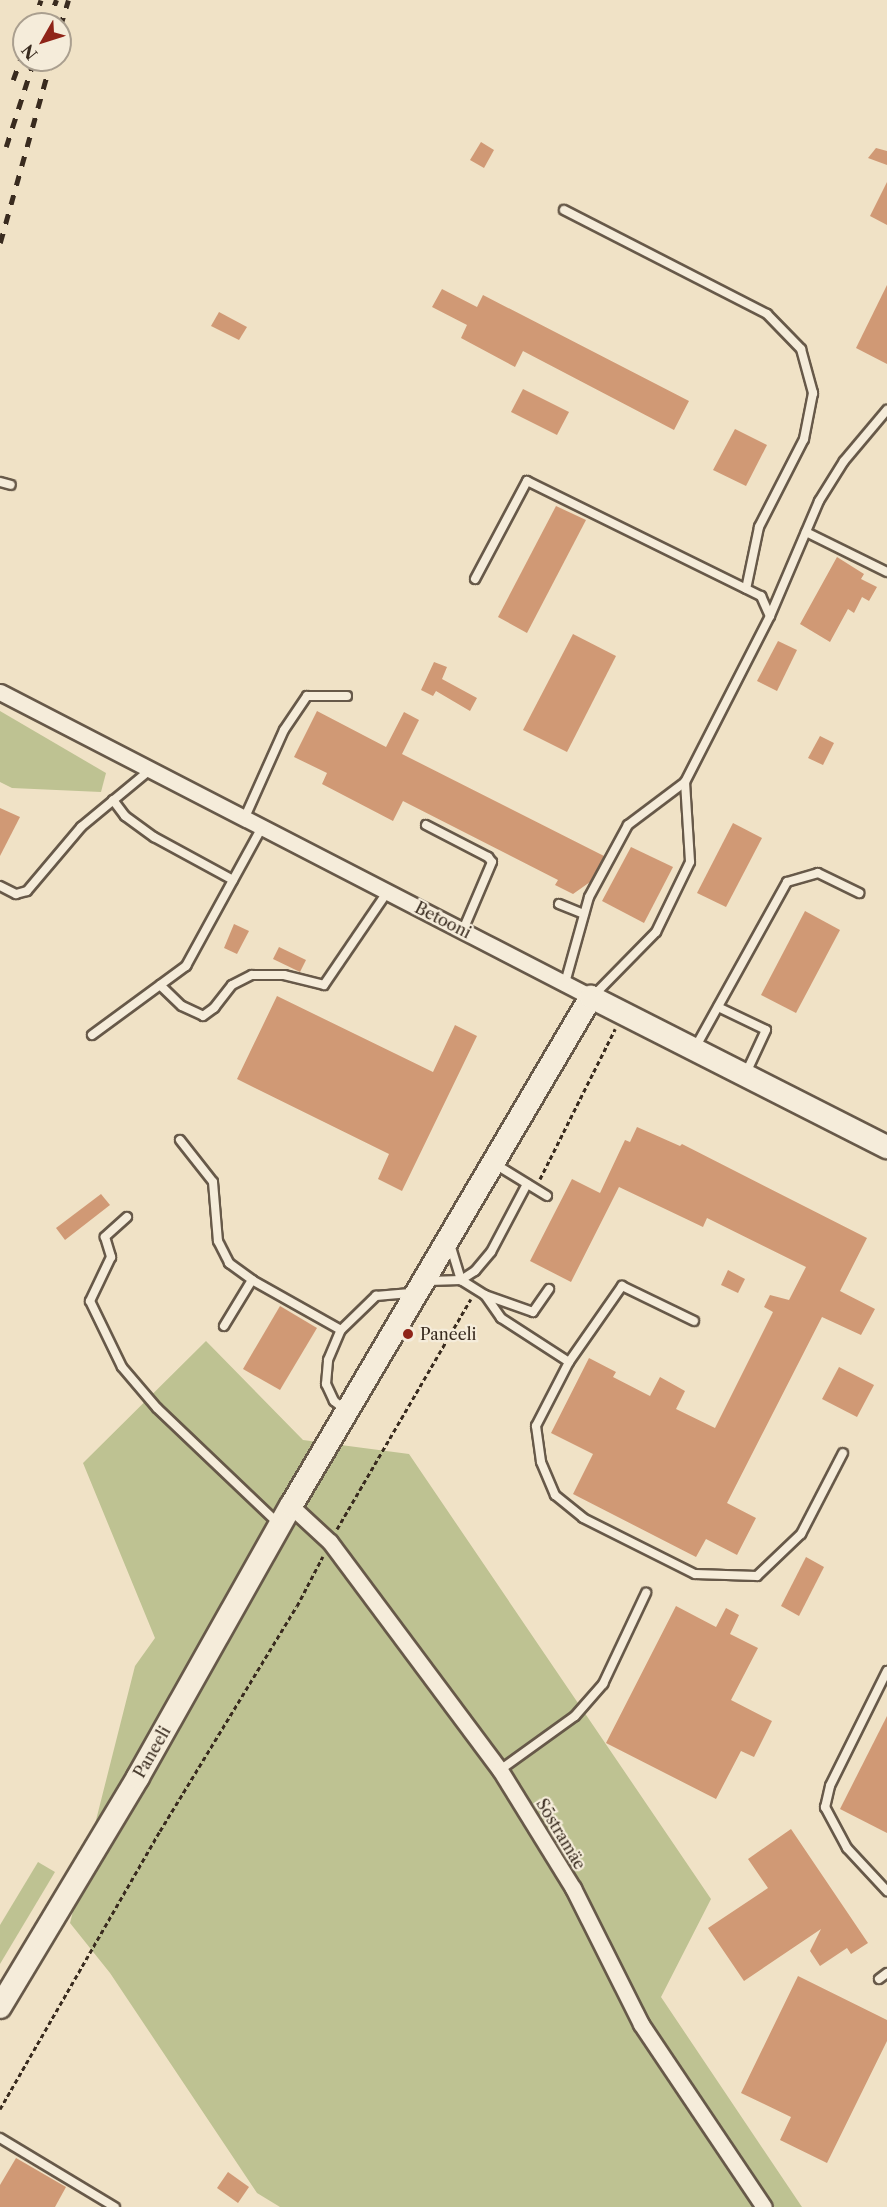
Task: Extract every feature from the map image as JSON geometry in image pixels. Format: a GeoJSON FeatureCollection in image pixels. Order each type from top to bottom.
{"type":"FeatureCollection","features":[{"type":"Feature","properties":{"kind":"street","name":"Betooni"},"geometry":{"type":"LineString","coordinates":[[0,692],[591,997],[887,1146]]}},
{"type":"Feature","properties":{"kind":"street","name":"Paneeli"},"geometry":{"type":"LineString","coordinates":[[0,2007],[138,1778],[286,1515],[591,997]]}},
{"type":"Feature","properties":{"kind":"street","name":"Sõstramäe"},"geometry":{"type":"LineString","coordinates":[[286,1515],[330,1542],[500,1770],[573,1888],[641,2024],[764,2207]]}},
{"type":"Feature","properties":{"kind":"lane"},"geometry":{"type":"LineString","coordinates":[[564,210],[767,314],[801,349],[813,393],[804,439],[759,527],[746,589]]}},
{"type":"Feature","properties":{"kind":"lane"},"geometry":{"type":"LineString","coordinates":[[564,982],[589,897],[628,825],[685,782],[770,616],[819,501],[844,461],[887,410]]}},
{"type":"Feature","properties":{"kind":"lane"},"geometry":{"type":"LineString","coordinates":[[0,482],[11,485]]}},
{"type":"Feature","properties":{"kind":"lane"},"geometry":{"type":"LineString","coordinates":[[475,579],[526,482],[760,596],[770,616]]}},
{"type":"Feature","properties":{"kind":"lane"},"geometry":{"type":"LineString","coordinates":[[806,532],[887,572]]}},
{"type":"Feature","properties":{"kind":"lane"},"geometry":{"type":"LineString","coordinates":[[244,817],[284,730],[307,696],[347,696]]}},
{"type":"Feature","properties":{"kind":"lane"},"geometry":{"type":"LineString","coordinates":[[0,886],[16,894],[27,891],[81,827],[151,769]]}},
{"type":"Feature","properties":{"kind":"lane"},"geometry":{"type":"LineString","coordinates":[[591,997],[656,932],[690,862],[685,782]]}},
{"type":"Feature","properties":{"kind":"lane"},"geometry":{"type":"LineString","coordinates":[[113,800],[154,837],[233,880]]}},
{"type":"Feature","properties":{"kind":"lane"},"geometry":{"type":"LineString","coordinates":[[426,825],[488,857],[492,862],[463,930]]}},
{"type":"Feature","properties":{"kind":"lane"},"geometry":{"type":"LineString","coordinates":[[92,1035],[186,966],[263,826]]}},
{"type":"Feature","properties":{"kind":"lane"},"geometry":{"type":"LineString","coordinates":[[695,1049],[787,882],[818,873],[859,893]]}},
{"type":"Feature","properties":{"kind":"lane"},"geometry":{"type":"LineString","coordinates":[[160,985],[182,1006],[203,1016],[214,1008],[232,985],[252,975],[284,975],[324,985],[388,891]]}},
{"type":"Feature","properties":{"kind":"lane"},"geometry":{"type":"LineString","coordinates":[[559,904],[584,914]]}},
{"type":"Feature","properties":{"kind":"lane"},"geometry":{"type":"LineString","coordinates":[[718,1006],[766,1030],[746,1075]]}},
{"type":"Feature","properties":{"kind":"lane"},"geometry":{"type":"LineString","coordinates":[[180,1140],[213,1182],[218,1241],[229,1263],[252,1280],[341,1330]]}},
{"type":"Feature","properties":{"kind":"lane"},"geometry":{"type":"LineString","coordinates":[[494,1163],[547,1196]]}},
{"type":"Feature","properties":{"kind":"lane"},"geometry":{"type":"LineString","coordinates":[[347,1411],[334,1401],[326,1384],[328,1360],[341,1330],[376,1296],[461,1280],[475,1271],[491,1252],[527,1184]]}},
{"type":"Feature","properties":{"kind":"lane"},"geometry":{"type":"LineString","coordinates":[[127,1216],[105,1237],[111,1257],[90,1301],[122,1367],[157,1408],[286,1515]]}},
{"type":"Feature","properties":{"kind":"lane"},"geometry":{"type":"LineString","coordinates":[[449,1239],[461,1280],[485,1295],[533,1312],[549,1289]]}},
{"type":"Feature","properties":{"kind":"lane"},"geometry":{"type":"LineString","coordinates":[[224,1326],[252,1280]]}},
{"type":"Feature","properties":{"kind":"lane"},"geometry":{"type":"LineString","coordinates":[[694,1321],[622,1286],[569,1362],[536,1426],[541,1462],[555,1495],[583,1518],[695,1574],[757,1576],[801,1534],[843,1453]]}},
{"type":"Feature","properties":{"kind":"lane"},"geometry":{"type":"LineString","coordinates":[[485,1295],[501,1318],[569,1362]]}},
{"type":"Feature","properties":{"kind":"lane"},"geometry":{"type":"LineString","coordinates":[[500,1770],[575,1716],[603,1684],[646,1593]]}},
{"type":"Feature","properties":{"kind":"lane"},"geometry":{"type":"LineString","coordinates":[[887,1671],[830,1786],[825,1807],[847,1848],[887,1891]]}},
{"type":"Feature","properties":{"kind":"lane"},"geometry":{"type":"LineString","coordinates":[[879,1979],[887,1973]]}},
{"type":"Feature","properties":{"kind":"lane"},"geometry":{"type":"LineString","coordinates":[[0,2138],[115,2207]]}},
{"type":"Feature","properties":{"kind":"path"},"geometry":{"type":"LineString","coordinates":[[535,1189],[623,1013]]}},
{"type":"Feature","properties":{"kind":"path"},"geometry":{"type":"LineString","coordinates":[[0,2109],[159,1831],[297,1606],[330,1542],[476,1290]]}},
{"type":"Feature","properties":{"kind":"green space"},"geometry":{"type":"Polygon","coordinates":[[[0,711],[106,773],[101,792],[12,788],[0,782],[0,711]]]}},
{"type":"Feature","properties":{"kind":"green space"},"geometry":{"type":"Polygon","coordinates":[[[206,1341],[303,1440],[409,1454],[711,1899],[661,1997],[802,2207],[280,2207],[257,2193],[110,1973],[70,1923],[135,1666],[155,1638],[83,1463],[206,1341]]]}},
{"type":"Feature","properties":{"kind":"green space"},"geometry":{"type":"Polygon","coordinates":[[[38,1862],[55,1872],[0,1964],[0,1925],[38,1862]]]}},
{"type":"Feature","properties":{"kind":"building"},"geometry":{"type":"Polygon","coordinates":[[[481,142],[494,150],[484,168],[470,160],[481,142]]]}},
{"type":"Feature","properties":{"kind":"building"},"geometry":{"type":"Polygon","coordinates":[[[876,148],[887,151],[887,165],[868,158],[876,148]]]}},
{"type":"Feature","properties":{"kind":"building"},"geometry":{"type":"Polygon","coordinates":[[[887,182],[887,225],[870,216],[887,182]]]}},
{"type":"Feature","properties":{"kind":"building"},"geometry":{"type":"Polygon","coordinates":[[[887,285],[887,364],[856,348],[887,285]]]}},
{"type":"Feature","properties":{"kind":"building"},"geometry":{"type":"Polygon","coordinates":[[[442,289],[477,307],[483,295],[689,401],[674,430],[523,351],[515,367],[461,338],[467,325],[432,307],[442,289]]]}},
{"type":"Feature","properties":{"kind":"building"},"geometry":{"type":"Polygon","coordinates":[[[219,312],[247,327],[239,340],[211,326],[219,312]]]}},
{"type":"Feature","properties":{"kind":"building"},"geometry":{"type":"Polygon","coordinates":[[[523,389],[569,412],[557,435],[511,412],[523,389]]]}},
{"type":"Feature","properties":{"kind":"building"},"geometry":{"type":"Polygon","coordinates":[[[735,429],[767,445],[746,486],[713,470],[735,429]]]}},
{"type":"Feature","properties":{"kind":"building"},"geometry":{"type":"Polygon","coordinates":[[[556,506],[586,520],[527,633],[498,617],[556,506]]]}},
{"type":"Feature","properties":{"kind":"building"},"geometry":{"type":"Polygon","coordinates":[[[837,557],[864,574],[861,579],[877,587],[869,601],[862,597],[854,613],[848,609],[830,642],[800,624],[837,557]]]}},
{"type":"Feature","properties":{"kind":"building"},"geometry":{"type":"Polygon","coordinates":[[[573,634],[616,656],[567,752],[523,730],[573,634]]]}},
{"type":"Feature","properties":{"kind":"building"},"geometry":{"type":"Polygon","coordinates":[[[778,641],[797,650],[777,691],[757,681],[778,641]]]}},
{"type":"Feature","properties":{"kind":"building"},"geometry":{"type":"Polygon","coordinates":[[[434,662],[447,667],[442,679],[477,698],[470,711],[436,691],[433,696],[421,690],[434,662]]]}},
{"type":"Feature","properties":{"kind":"building"},"geometry":{"type":"Polygon","coordinates":[[[317,711],[386,747],[404,712],[419,720],[402,754],[604,856],[590,882],[573,894],[555,885],[558,880],[403,801],[393,821],[322,784],[327,773],[294,757],[317,711]]]}},
{"type":"Feature","properties":{"kind":"building"},"geometry":{"type":"Polygon","coordinates":[[[820,736],[834,743],[823,765],[808,758],[820,736]]]}},
{"type":"Feature","properties":{"kind":"building"},"geometry":{"type":"Polygon","coordinates":[[[0,808],[20,817],[0,856],[0,808]]]}},
{"type":"Feature","properties":{"kind":"building"},"geometry":{"type":"Polygon","coordinates":[[[733,823],[762,838],[726,907],[697,893],[733,823]]]}},
{"type":"Feature","properties":{"kind":"building"},"geometry":{"type":"Polygon","coordinates":[[[631,847],[673,867],[644,923],[602,901],[631,847]]]}},
{"type":"Feature","properties":{"kind":"building"},"geometry":{"type":"Polygon","coordinates":[[[805,911],[840,930],[796,1013],[761,995],[805,911]]]}},
{"type":"Feature","properties":{"kind":"building"},"geometry":{"type":"Polygon","coordinates":[[[234,924],[249,931],[237,954],[224,948],[234,924]]]}},
{"type":"Feature","properties":{"kind":"building"},"geometry":{"type":"Polygon","coordinates":[[[279,947],[306,960],[300,972],[273,959],[279,947]]]}},
{"type":"Feature","properties":{"kind":"building"},"geometry":{"type":"Polygon","coordinates":[[[277,996],[433,1072],[455,1025],[477,1036],[402,1191],[378,1179],[389,1154],[237,1079],[277,996]]]}},
{"type":"Feature","properties":{"kind":"building"},"geometry":{"type":"Polygon","coordinates":[[[637,1127],[680,1146],[682,1144],[867,1238],[840,1291],[875,1309],[861,1335],[822,1317],[727,1503],[756,1518],[737,1555],[706,1539],[696,1557],[573,1494],[593,1454],[551,1433],[589,1358],[616,1372],[613,1377],[650,1396],[660,1377],[685,1391],[676,1409],[715,1428],[773,1312],[764,1307],[770,1295],[789,1300],[806,1267],[707,1218],[703,1227],[619,1187],[571,1282],[530,1261],[572,1179],[600,1193],[625,1140],[630,1142],[637,1127]]]}},
{"type":"Feature","properties":{"kind":"building"},"geometry":{"type":"Polygon","coordinates":[[[101,1194],[110,1205],[65,1240],[56,1228],[101,1194]]]}},
{"type":"Feature","properties":{"kind":"building"},"geometry":{"type":"Polygon","coordinates":[[[728,1270],[745,1279],[738,1293],[721,1285],[728,1270]]]}},
{"type":"Feature","properties":{"kind":"building"},"geometry":{"type":"Polygon","coordinates":[[[280,1306],[317,1328],[280,1390],[243,1369],[280,1306]]]}},
{"type":"Feature","properties":{"kind":"building"},"geometry":{"type":"Polygon","coordinates":[[[839,1367],[874,1385],[857,1417],[822,1399],[839,1367]]]}},
{"type":"Feature","properties":{"kind":"building"},"geometry":{"type":"Polygon","coordinates":[[[806,1557],[824,1567],[799,1616],[781,1606],[806,1557]]]}},
{"type":"Feature","properties":{"kind":"building"},"geometry":{"type":"Polygon","coordinates":[[[676,1606],[716,1627],[726,1608],[739,1615],[730,1634],[758,1648],[731,1700],[772,1721],[754,1757],[741,1751],[716,1799],[606,1743],[676,1606]]]}},
{"type":"Feature","properties":{"kind":"building"},"geometry":{"type":"Polygon","coordinates":[[[887,1716],[887,1833],[840,1809],[887,1716]]]}},
{"type":"Feature","properties":{"kind":"building"},"geometry":{"type":"Polygon","coordinates":[[[791,1829],[868,1943],[851,1954],[847,1948],[820,1966],[810,1951],[821,1929],[744,1981],[708,1928],[768,1888],[748,1859],[791,1829]]]}},
{"type":"Feature","properties":{"kind":"building"},"geometry":{"type":"Polygon","coordinates":[[[798,1976],[887,2020],[887,2041],[827,2163],[780,2140],[791,2117],[741,2093],[798,1976]]]}},
{"type":"Feature","properties":{"kind":"building"},"geometry":{"type":"Polygon","coordinates":[[[16,2158],[66,2187],[55,2207],[0,2207],[0,2185],[16,2158]]]}},
{"type":"Feature","properties":{"kind":"building"},"geometry":{"type":"Polygon","coordinates":[[[228,2172],[249,2187],[238,2203],[217,2188],[228,2172]]]}},
{"type":"Feature","properties":{"kind":"railway"},"geometry":{"type":"LineString","coordinates":[[37,12],[41,0]]}},
{"type":"Feature","properties":{"kind":"railway"},"geometry":{"type":"LineString","coordinates":[[52,12],[56,0]]}},
{"type":"Feature","properties":{"kind":"railway"},"geometry":{"type":"LineString","coordinates":[[64,12],[68,0]]}},
{"type":"Feature","properties":{"kind":"railway"},"geometry":{"type":"LineString","coordinates":[[13,80],[16,72]]}},
{"type":"Feature","properties":{"kind":"railway"},"geometry":{"type":"LineString","coordinates":[[6,147],[30,72]]}},
{"type":"Feature","properties":{"kind":"railway"},"geometry":{"type":"LineString","coordinates":[[0,243],[48,72]]}},
{"type":"Feature","properties":{"kind":"place","name":"Paneeli"},"geometry":{"type":"Point","coordinates":[408,1334]}}]}
